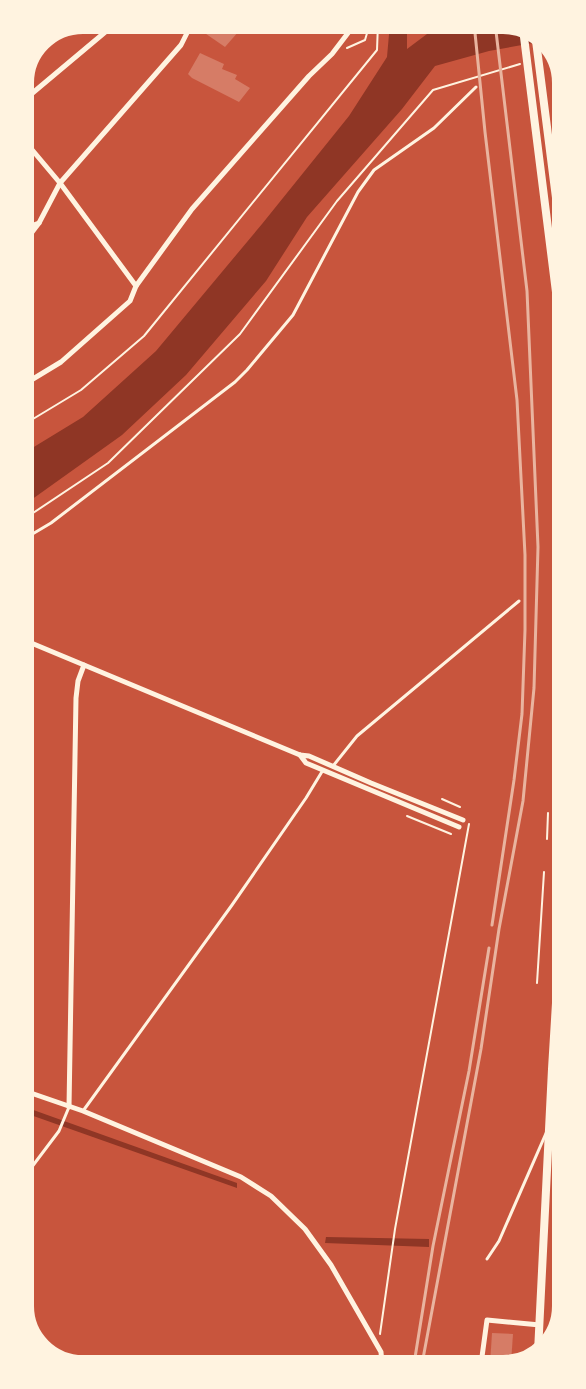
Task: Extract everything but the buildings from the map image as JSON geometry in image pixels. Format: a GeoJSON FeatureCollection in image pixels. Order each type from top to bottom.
{"type":"FeatureCollection","features":[{"type":"Feature","properties":{"kind":"street"},"geometry":{"type":"LineString","coordinates":[[31,94],[105,31]]}},
{"type":"Feature","properties":{"kind":"street"},"geometry":{"type":"LineString","coordinates":[[31,233],[60,183],[181,45],[188,31]]}},
{"type":"Feature","properties":{"kind":"street"},"geometry":{"type":"LineString","coordinates":[[31,380],[61,362],[130,301],[136,286],[192,209],[309,76],[332,54],[348,31]]}},
{"type":"Feature","properties":{"kind":"street"},"geometry":{"type":"LineString","coordinates":[[524,36],[555,283]]}},
{"type":"Feature","properties":{"kind":"street"},"geometry":{"type":"LineString","coordinates":[[536,44],[555,191]]}},
{"type":"Feature","properties":{"kind":"street"},"geometry":{"type":"LineString","coordinates":[[31,149],[60,183],[136,286]]}},
{"type":"Feature","properties":{"kind":"street"},"geometry":{"type":"LineString","coordinates":[[31,226],[38,223]]}},
{"type":"Feature","properties":{"kind":"street"},"geometry":{"type":"LineString","coordinates":[[31,643],[300,756],[309,756],[462,820]]}},
{"type":"Feature","properties":{"kind":"street"},"geometry":{"type":"LineString","coordinates":[[69,1106],[76,698],[78,681],[84,665]]}},
{"type":"Feature","properties":{"kind":"street"},"geometry":{"type":"LineString","coordinates":[[300,756],[306,763],[459,827]]}},
{"type":"Feature","properties":{"kind":"street"},"geometry":{"type":"LineString","coordinates":[[539,1343],[555,1030]]}},
{"type":"Feature","properties":{"kind":"street"},"geometry":{"type":"LineString","coordinates":[[31,1093],[83,1111],[241,1177],[271,1196],[305,1229],[331,1265],[382,1352],[382,1358]]}},
{"type":"Feature","properties":{"kind":"street"},"geometry":{"type":"LineString","coordinates":[[482,1358],[487,1320],[540,1325]]}},
{"type":"Feature","properties":{"kind":"lane"},"geometry":{"type":"LineString","coordinates":[[31,535],[51,523],[248,370],[293,315],[358,192],[374,170],[434,128],[476,87]]}},
{"type":"Feature","properties":{"kind":"lane"},"geometry":{"type":"LineString","coordinates":[[333,766],[357,736],[519,601]]}},
{"type":"Feature","properties":{"kind":"lane"},"geometry":{"type":"LineString","coordinates":[[83,1111],[306,798],[323,770]]}},
{"type":"Feature","properties":{"kind":"lane"},"geometry":{"type":"LineString","coordinates":[[31,1168],[59,1131],[69,1106]]}},
{"type":"Feature","properties":{"kind":"lane"},"geometry":{"type":"LineString","coordinates":[[487,1259],[499,1241],[550,1124]]}},
{"type":"Feature","properties":{"kind":"path"},"geometry":{"type":"LineString","coordinates":[[332,54],[365,40],[368,31]]}},
{"type":"Feature","properties":{"kind":"path"},"geometry":{"type":"LineString","coordinates":[[31,421],[81,390],[144,336],[377,50],[378,31]]}},
{"type":"Feature","properties":{"kind":"path"},"geometry":{"type":"LineString","coordinates":[[31,514],[108,463],[192,381]]}},
{"type":"Feature","properties":{"kind":"path"},"geometry":{"type":"LineString","coordinates":[[442,799],[460,807]]}},
{"type":"Feature","properties":{"kind":"path"},"geometry":{"type":"LineString","coordinates":[[546,839],[548,813]]}},
{"type":"Feature","properties":{"kind":"path"},"geometry":{"type":"LineString","coordinates":[[407,816],[451,834]]}},
{"type":"Feature","properties":{"kind":"path"},"geometry":{"type":"LineString","coordinates":[[378,1345],[395,1229],[471,816]]}},
{"type":"Feature","properties":{"kind":"path"},"geometry":{"type":"LineString","coordinates":[[537,983],[544,872]]}},
{"type":"Feature","properties":{"kind":"shaded area"},"geometry":{"type":"Polygon","coordinates":[[[389,31],[407,31],[407,49],[431,31],[506,31],[519,34],[535,43],[489,51],[435,66],[402,109],[307,217],[266,281],[186,375],[122,435],[31,500],[31,449],[83,417],[156,351],[349,116],[387,57],[389,31]]]}},
{"type":"Feature","properties":{"kind":"shaded area"},"geometry":{"type":"Polygon","coordinates":[[[31,1109],[237,1183],[237,1188],[31,1115],[31,1109]]]}},
{"type":"Feature","properties":{"kind":"shaded area"},"geometry":{"type":"Polygon","coordinates":[[[326,1237],[429,1239],[429,1247],[325,1243],[326,1237]]]}},
{"type":"Feature","properties":{"kind":"railway"},"geometry":{"type":"LineString","coordinates":[[475,31],[517,400],[525,555],[522,714],[492,925]]}},
{"type":"Feature","properties":{"kind":"railway"},"geometry":{"type":"LineString","coordinates":[[423,1358],[481,1049],[499,929],[523,801],[534,688],[538,547],[527,291],[496,31]]}},
{"type":"Feature","properties":{"kind":"railway"},"geometry":{"type":"LineString","coordinates":[[415,1358],[433,1246],[469,1071],[489,948]]}}]}
